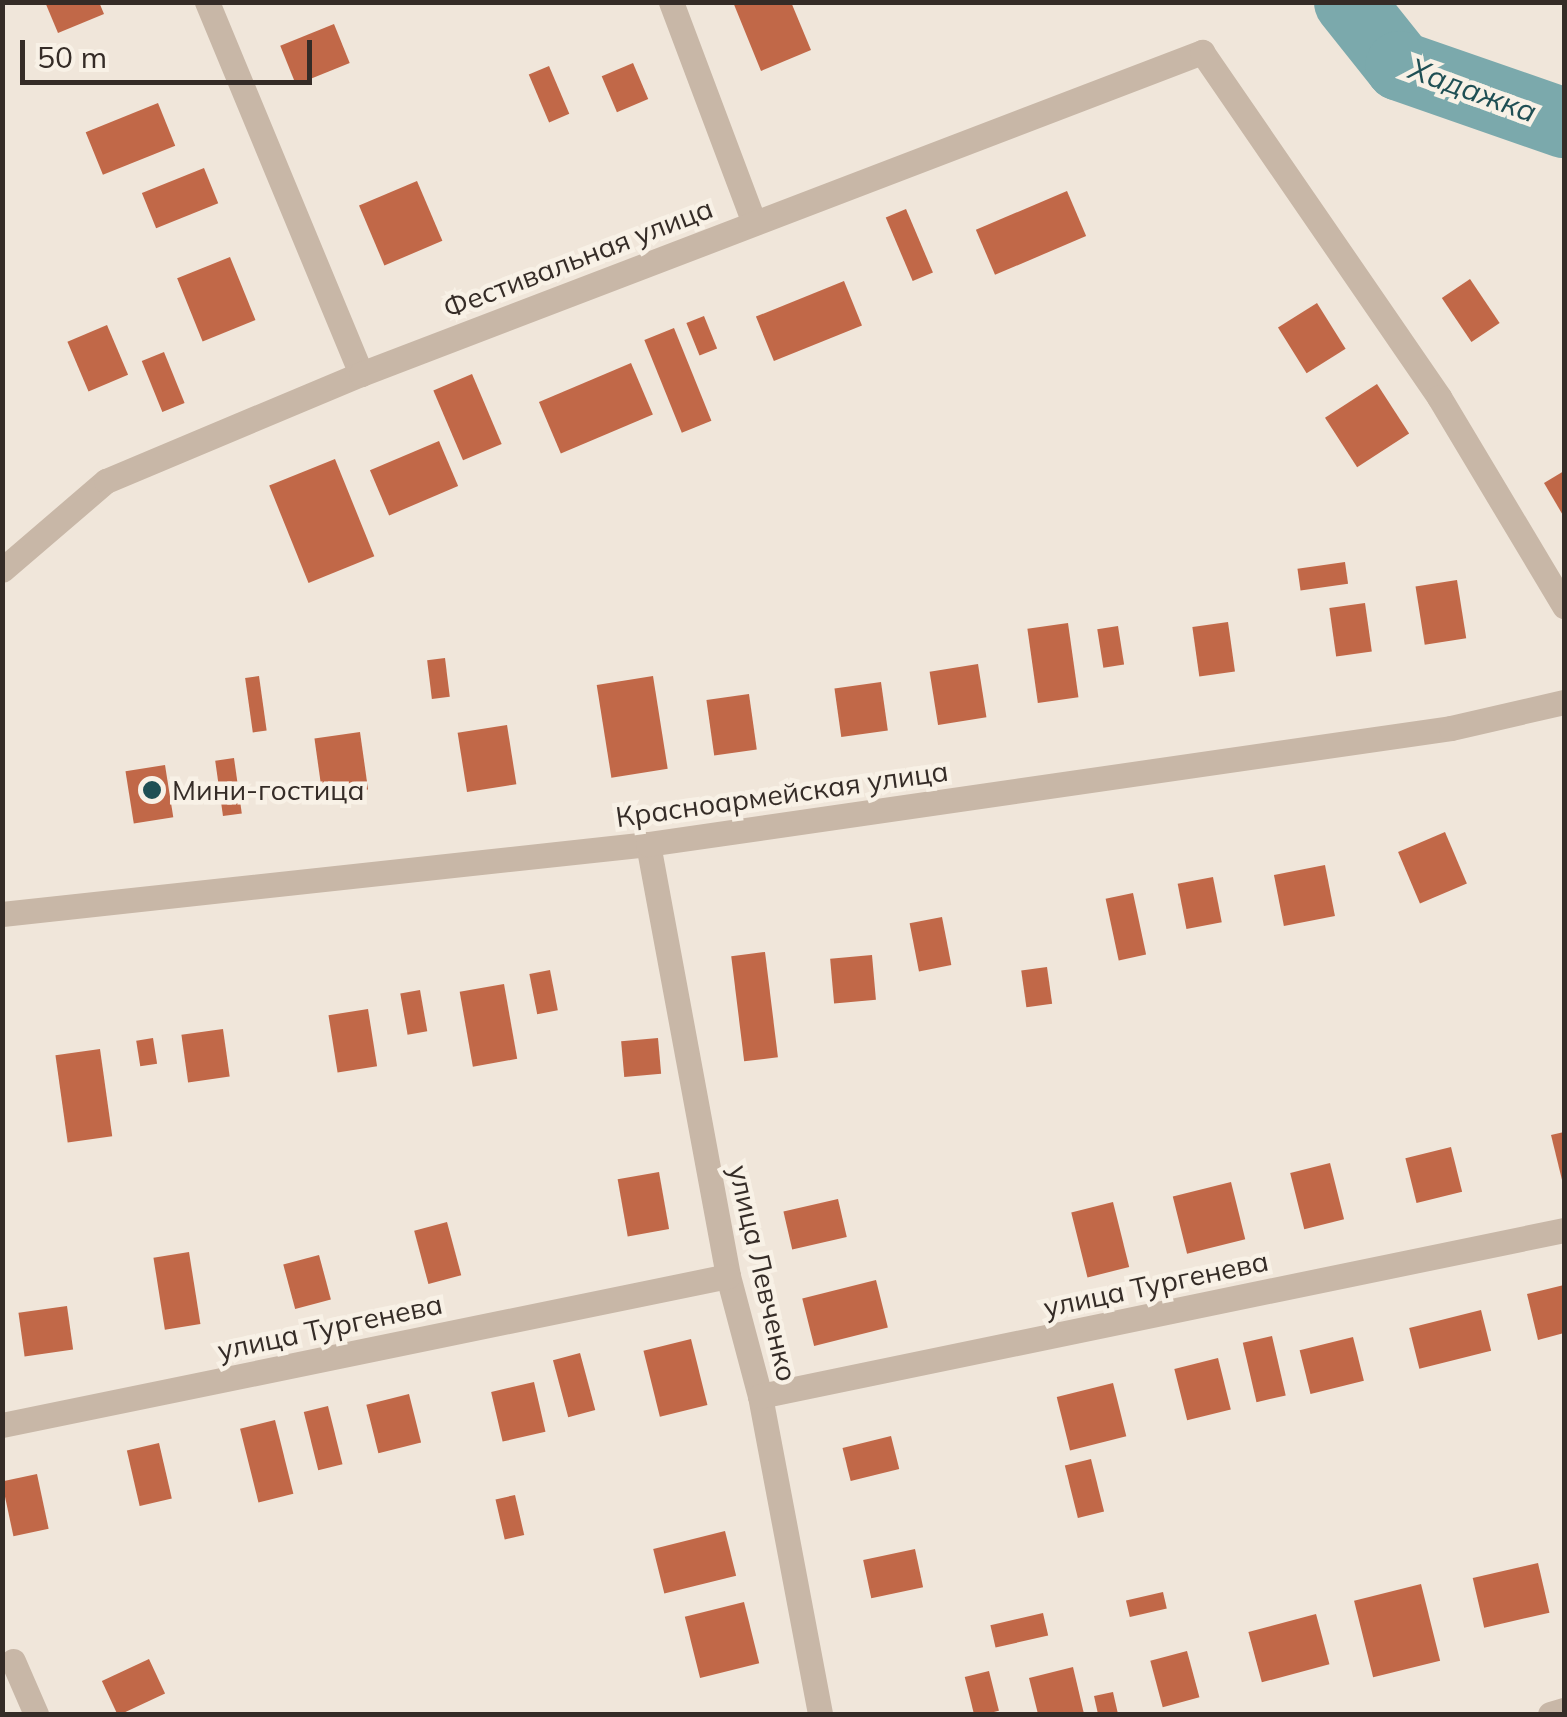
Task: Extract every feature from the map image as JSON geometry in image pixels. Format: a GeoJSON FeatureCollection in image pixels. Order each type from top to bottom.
{"type":"FeatureCollection","features":[{"type":"Feature","properties":{"kind":"street"},"geometry":{"type":"LineString","coordinates":[[207,2],[360,374]]}},
{"type":"Feature","properties":{"kind":"street"},"geometry":{"type":"LineString","coordinates":[[671,2],[754,223]]}},
{"type":"Feature","properties":{"kind":"street","name":"Фестивальная улица"},"geometry":{"type":"LineString","coordinates":[[2,570],[106,482],[360,374],[1202,52],[1440,397],[1564,606]]}},
{"type":"Feature","properties":{"kind":"street","name":"Красноармейская улица"},"geometry":{"type":"LineString","coordinates":[[2,914],[648,844],[1451,728],[1564,702]]}},
{"type":"Feature","properties":{"kind":"street","name":"улица Левченко"},"geometry":{"type":"LineString","coordinates":[[648,844],[728,1276],[760,1396],[820,1714]]}},
{"type":"Feature","properties":{"kind":"street","name":"улица Тургенева"},"geometry":{"type":"LineString","coordinates":[[760,1396],[1564,1230]]}},
{"type":"Feature","properties":{"kind":"street","name":"улица Тургенева"},"geometry":{"type":"LineString","coordinates":[[2,1425],[728,1276]]}},
{"type":"Feature","properties":{"kind":"street"},"geometry":{"type":"LineString","coordinates":[[14,1661],[36,1714]]}},
{"type":"Feature","properties":{"kind":"street"},"geometry":{"type":"LineString","coordinates":[[1550,1714],[1564,1710]]}},
{"type":"Feature","properties":{"kind":"building"},"geometry":{"type":"Polygon","coordinates":[[[45,2],[99,2],[104,14],[58,33],[45,2]]]}},
{"type":"Feature","properties":{"kind":"building"},"geometry":{"type":"Polygon","coordinates":[[[733,2],[791,2],[811,50],[761,71],[733,2]]]}},
{"type":"Feature","properties":{"kind":"building"},"geometry":{"type":"Polygon","coordinates":[[[334,24],[350,63],[296,85],[280,46],[334,24]]]}},
{"type":"Feature","properties":{"kind":"building"},"geometry":{"type":"Polygon","coordinates":[[[633,63],[648,99],[617,112],[602,76],[633,63]]]}},
{"type":"Feature","properties":{"kind":"building"},"geometry":{"type":"Polygon","coordinates":[[[549,66],[569,114],[549,122],[529,75],[549,66]]]}},
{"type":"Feature","properties":{"kind":"building"},"geometry":{"type":"Polygon","coordinates":[[[158,103],[175,146],[103,175],[86,132],[158,103]]]}},
{"type":"Feature","properties":{"kind":"building"},"geometry":{"type":"Polygon","coordinates":[[[204,168],[218,203],[156,228],[142,193],[204,168]]]}},
{"type":"Feature","properties":{"kind":"building"},"geometry":{"type":"Polygon","coordinates":[[[417,181],[442,241],[384,265],[359,206],[417,181]]]}},
{"type":"Feature","properties":{"kind":"building"},"geometry":{"type":"Polygon","coordinates":[[[1067,191],[1086,236],[995,275],[976,230],[1067,191]]]}},
{"type":"Feature","properties":{"kind":"building"},"geometry":{"type":"Polygon","coordinates":[[[906,209],[933,273],[913,281],[886,218],[906,209]]]}},
{"type":"Feature","properties":{"kind":"building"},"geometry":{"type":"Polygon","coordinates":[[[230,257],[255,320],[203,341],[177,278],[230,257]]]}},
{"type":"Feature","properties":{"kind":"building"},"geometry":{"type":"Polygon","coordinates":[[[1470,279],[1500,323],[1471,342],[1442,298],[1470,279]]]}},
{"type":"Feature","properties":{"kind":"building"},"geometry":{"type":"Polygon","coordinates":[[[844,281],[862,326],[774,361],[756,317],[844,281]]]}},
{"type":"Feature","properties":{"kind":"building"},"geometry":{"type":"Polygon","coordinates":[[[1317,303],[1346,349],[1307,373],[1278,327],[1317,303]]]}},
{"type":"Feature","properties":{"kind":"building"},"geometry":{"type":"Polygon","coordinates":[[[704,316],[717,348],[699,356],[686,323],[704,316]]]}},
{"type":"Feature","properties":{"kind":"building"},"geometry":{"type":"Polygon","coordinates":[[[107,325],[128,375],[89,392],[67,342],[107,325]]]}},
{"type":"Feature","properties":{"kind":"building"},"geometry":{"type":"Polygon","coordinates":[[[674,328],[711,421],[682,433],[644,340],[674,328]]]}},
{"type":"Feature","properties":{"kind":"building"},"geometry":{"type":"Polygon","coordinates":[[[164,352],[185,403],[162,412],[142,361],[164,352]]]}},
{"type":"Feature","properties":{"kind":"building"},"geometry":{"type":"Polygon","coordinates":[[[631,363],[653,415],[561,454],[539,402],[631,363]]]}},
{"type":"Feature","properties":{"kind":"building"},"geometry":{"type":"Polygon","coordinates":[[[472,374],[502,444],[463,460],[433,390],[472,374]]]}},
{"type":"Feature","properties":{"kind":"building"},"geometry":{"type":"Polygon","coordinates":[[[1377,384],[1409,433],[1357,467],[1325,418],[1377,384]]]}},
{"type":"Feature","properties":{"kind":"building"},"geometry":{"type":"Polygon","coordinates":[[[439,441],[458,486],[389,515],[370,470],[439,441]]]}},
{"type":"Feature","properties":{"kind":"building"},"geometry":{"type":"Polygon","coordinates":[[[335,459],[374,556],[309,583],[269,486],[335,459]]]}},
{"type":"Feature","properties":{"kind":"building"},"geometry":{"type":"Polygon","coordinates":[[[1564,471],[1564,517],[1544,483],[1564,471]]]}},
{"type":"Feature","properties":{"kind":"building"},"geometry":{"type":"Polygon","coordinates":[[[1345,562],[1348,584],[1301,590],[1297,569],[1345,562]]]}},
{"type":"Feature","properties":{"kind":"building"},"geometry":{"type":"Polygon","coordinates":[[[1457,580],[1466,638],[1425,645],[1416,587],[1457,580]]]}},
{"type":"Feature","properties":{"kind":"building"},"geometry":{"type":"Polygon","coordinates":[[[1365,603],[1372,652],[1336,657],[1329,608],[1365,603]]]}},
{"type":"Feature","properties":{"kind":"building"},"geometry":{"type":"Polygon","coordinates":[[[1228,622],[1235,672],[1199,677],[1192,627],[1228,622]]]}},
{"type":"Feature","properties":{"kind":"building"},"geometry":{"type":"Polygon","coordinates":[[[1068,623],[1078,697],[1038,703],[1027,629],[1068,623]]]}},
{"type":"Feature","properties":{"kind":"building"},"geometry":{"type":"Polygon","coordinates":[[[1118,626],[1124,665],[1103,668],[1097,629],[1118,626]]]}},
{"type":"Feature","properties":{"kind":"building"},"geometry":{"type":"Polygon","coordinates":[[[445,658],[450,697],[432,699],[427,660],[445,658]]]}},
{"type":"Feature","properties":{"kind":"building"},"geometry":{"type":"Polygon","coordinates":[[[978,664],[986,717],[938,725],[930,672],[978,664]]]}},
{"type":"Feature","properties":{"kind":"building"},"geometry":{"type":"Polygon","coordinates":[[[259,676],[267,730],[253,732],[245,678],[259,676]]]}},
{"type":"Feature","properties":{"kind":"building"},"geometry":{"type":"Polygon","coordinates":[[[653,676],[668,769],[611,778],[597,685],[653,676]]]}},
{"type":"Feature","properties":{"kind":"building"},"geometry":{"type":"Polygon","coordinates":[[[881,682],[888,731],[841,737],[834,689],[881,682]]]}},
{"type":"Feature","properties":{"kind":"building"},"geometry":{"type":"Polygon","coordinates":[[[749,694],[757,749],[714,755],[706,700],[749,694]]]}},
{"type":"Feature","properties":{"kind":"building"},"geometry":{"type":"Polygon","coordinates":[[[507,725],[516,784],[467,792],[458,733],[507,725]]]}},
{"type":"Feature","properties":{"kind":"building"},"geometry":{"type":"Polygon","coordinates":[[[360,732],[368,789],[323,796],[314,738],[360,732]]]}},
{"type":"Feature","properties":{"kind":"building"},"geometry":{"type":"Polygon","coordinates":[[[234,758],[242,813],[223,816],[215,761],[234,758]]]}},
{"type":"Feature","properties":{"kind":"building"},"geometry":{"type":"Polygon","coordinates":[[[165,765],[173,817],[134,824],[125,771],[165,765]]]}},
{"type":"Feature","properties":{"kind":"building"},"geometry":{"type":"Polygon","coordinates":[[[1445,832],[1467,884],[1420,903],[1398,852],[1445,832]]]}},
{"type":"Feature","properties":{"kind":"building"},"geometry":{"type":"Polygon","coordinates":[[[1325,865],[1335,916],[1284,926],[1274,875],[1325,865]]]}},
{"type":"Feature","properties":{"kind":"building"},"geometry":{"type":"Polygon","coordinates":[[[1213,877],[1222,922],[1186,929],[1178,884],[1213,877]]]}},
{"type":"Feature","properties":{"kind":"building"},"geometry":{"type":"Polygon","coordinates":[[[1133,893],[1146,955],[1119,960],[1106,899],[1133,893]]]}},
{"type":"Feature","properties":{"kind":"building"},"geometry":{"type":"Polygon","coordinates":[[[942,917],[951,965],[919,971],[910,923],[942,917]]]}},
{"type":"Feature","properties":{"kind":"building"},"geometry":{"type":"Polygon","coordinates":[[[765,952],[778,1057],[744,1061],[731,956],[765,952]]]}},
{"type":"Feature","properties":{"kind":"building"},"geometry":{"type":"Polygon","coordinates":[[[872,955],[876,1000],[834,1003],[830,959],[872,955]]]}},
{"type":"Feature","properties":{"kind":"building"},"geometry":{"type":"Polygon","coordinates":[[[1047,967],[1052,1004],[1026,1007],[1021,971],[1047,967]]]}},
{"type":"Feature","properties":{"kind":"building"},"geometry":{"type":"Polygon","coordinates":[[[550,970],[558,1010],[537,1014],[529,974],[550,970]]]}},
{"type":"Feature","properties":{"kind":"building"},"geometry":{"type":"Polygon","coordinates":[[[504,984],[517,1059],[473,1067],[460,992],[504,984]]]}},
{"type":"Feature","properties":{"kind":"building"},"geometry":{"type":"Polygon","coordinates":[[[420,990],[427,1031],[408,1035],[400,993],[420,990]]]}},
{"type":"Feature","properties":{"kind":"building"},"geometry":{"type":"Polygon","coordinates":[[[368,1009],[377,1066],[338,1073],[328,1015],[368,1009]]]}},
{"type":"Feature","properties":{"kind":"building"},"geometry":{"type":"Polygon","coordinates":[[[223,1029],[230,1077],[188,1082],[181,1035],[223,1029]]]}},
{"type":"Feature","properties":{"kind":"building"},"geometry":{"type":"Polygon","coordinates":[[[153,1038],[157,1064],[140,1066],[136,1041],[153,1038]]]}},
{"type":"Feature","properties":{"kind":"building"},"geometry":{"type":"Polygon","coordinates":[[[658,1038],[661,1074],[624,1077],[621,1041],[658,1038]]]}},
{"type":"Feature","properties":{"kind":"building"},"geometry":{"type":"Polygon","coordinates":[[[100,1049],[112,1136],[68,1142],[55,1055],[100,1049]]]}},
{"type":"Feature","properties":{"kind":"building"},"geometry":{"type":"Polygon","coordinates":[[[1564,1132],[1564,1184],[1563,1184],[1551,1135],[1564,1132]]]}},
{"type":"Feature","properties":{"kind":"building"},"geometry":{"type":"Polygon","coordinates":[[[1451,1147],[1462,1192],[1417,1203],[1405,1158],[1451,1147]]]}},
{"type":"Feature","properties":{"kind":"building"},"geometry":{"type":"Polygon","coordinates":[[[1330,1163],[1344,1219],[1304,1229],[1290,1173],[1330,1163]]]}},
{"type":"Feature","properties":{"kind":"building"},"geometry":{"type":"Polygon","coordinates":[[[659,1172],[669,1229],[628,1236],[618,1179],[659,1172]]]}},
{"type":"Feature","properties":{"kind":"building"},"geometry":{"type":"Polygon","coordinates":[[[1231,1182],[1245,1239],[1187,1254],[1173,1197],[1231,1182]]]}},
{"type":"Feature","properties":{"kind":"building"},"geometry":{"type":"Polygon","coordinates":[[[838,1199],[847,1237],[792,1250],[783,1212],[838,1199]]]}},
{"type":"Feature","properties":{"kind":"building"},"geometry":{"type":"Polygon","coordinates":[[[1113,1202],[1129,1267],[1087,1277],[1071,1212],[1113,1202]]]}},
{"type":"Feature","properties":{"kind":"building"},"geometry":{"type":"Polygon","coordinates":[[[447,1222],[461,1275],[428,1284],[414,1231],[447,1222]]]}},
{"type":"Feature","properties":{"kind":"building"},"geometry":{"type":"Polygon","coordinates":[[[189,1252],[200,1324],[165,1330],[153,1258],[189,1252]]]}},
{"type":"Feature","properties":{"kind":"building"},"geometry":{"type":"Polygon","coordinates":[[[319,1255],[331,1299],[295,1309],[283,1265],[319,1255]]]}},
{"type":"Feature","properties":{"kind":"building"},"geometry":{"type":"Polygon","coordinates":[[[876,1280],[888,1328],[814,1346],[802,1298],[876,1280]]]}},
{"type":"Feature","properties":{"kind":"building"},"geometry":{"type":"Polygon","coordinates":[[[1564,1285],[1564,1333],[1538,1340],[1527,1294],[1564,1285]]]}},
{"type":"Feature","properties":{"kind":"building"},"geometry":{"type":"Polygon","coordinates":[[[67,1306],[73,1350],[25,1356],[18,1313],[67,1306]]]}},
{"type":"Feature","properties":{"kind":"building"},"geometry":{"type":"Polygon","coordinates":[[[1481,1310],[1491,1351],[1419,1369],[1409,1328],[1481,1310]]]}},
{"type":"Feature","properties":{"kind":"building"},"geometry":{"type":"Polygon","coordinates":[[[1272,1336],[1286,1395],[1256,1402],[1243,1343],[1272,1336]]]}},
{"type":"Feature","properties":{"kind":"building"},"geometry":{"type":"Polygon","coordinates":[[[1353,1337],[1364,1381],[1311,1394],[1300,1350],[1353,1337]]]}},
{"type":"Feature","properties":{"kind":"building"},"geometry":{"type":"Polygon","coordinates":[[[691,1339],[707,1405],[660,1417],[643,1351],[691,1339]]]}},
{"type":"Feature","properties":{"kind":"building"},"geometry":{"type":"Polygon","coordinates":[[[580,1353],[595,1410],[568,1417],[553,1360],[580,1353]]]}},
{"type":"Feature","properties":{"kind":"building"},"geometry":{"type":"Polygon","coordinates":[[[1218,1358],[1231,1409],[1187,1420],[1174,1369],[1218,1358]]]}},
{"type":"Feature","properties":{"kind":"building"},"geometry":{"type":"Polygon","coordinates":[[[534,1382],[545,1432],[503,1442],[491,1392],[534,1382]]]}},
{"type":"Feature","properties":{"kind":"building"},"geometry":{"type":"Polygon","coordinates":[[[1113,1383],[1126,1436],[1070,1450],[1057,1397],[1113,1383]]]}},
{"type":"Feature","properties":{"kind":"building"},"geometry":{"type":"Polygon","coordinates":[[[409,1394],[421,1443],[378,1453],[366,1405],[409,1394]]]}},
{"type":"Feature","properties":{"kind":"building"},"geometry":{"type":"Polygon","coordinates":[[[328,1406],[343,1464],[318,1470],[304,1412],[328,1406]]]}},
{"type":"Feature","properties":{"kind":"building"},"geometry":{"type":"Polygon","coordinates":[[[275,1420],[293,1494],[258,1502],[240,1429],[275,1420]]]}},
{"type":"Feature","properties":{"kind":"building"},"geometry":{"type":"Polygon","coordinates":[[[891,1436],[899,1469],[851,1481],[842,1448],[891,1436]]]}},
{"type":"Feature","properties":{"kind":"building"},"geometry":{"type":"Polygon","coordinates":[[[159,1443],[172,1499],[140,1506],[127,1450],[159,1443]]]}},
{"type":"Feature","properties":{"kind":"building"},"geometry":{"type":"Polygon","coordinates":[[[1091,1459],[1104,1511],[1078,1518],[1065,1466],[1091,1459]]]}},
{"type":"Feature","properties":{"kind":"building"},"geometry":{"type":"Polygon","coordinates":[[[37,1474],[49,1529],[13,1536],[2,1481],[37,1474]]]}},
{"type":"Feature","properties":{"kind":"building"},"geometry":{"type":"Polygon","coordinates":[[[515,1495],[524,1535],[505,1539],[496,1499],[515,1495]]]}},
{"type":"Feature","properties":{"kind":"building"},"geometry":{"type":"Polygon","coordinates":[[[725,1531],[736,1576],[664,1594],[653,1549],[725,1531]]]}},
{"type":"Feature","properties":{"kind":"building"},"geometry":{"type":"Polygon","coordinates":[[[915,1549],[923,1587],[871,1598],[863,1560],[915,1549]]]}},
{"type":"Feature","properties":{"kind":"building"},"geometry":{"type":"Polygon","coordinates":[[[1538,1563],[1549,1613],[1484,1628],[1473,1578],[1538,1563]]]}},
{"type":"Feature","properties":{"kind":"building"},"geometry":{"type":"Polygon","coordinates":[[[1421,1584],[1440,1661],[1373,1677],[1354,1601],[1421,1584]]]}},
{"type":"Feature","properties":{"kind":"building"},"geometry":{"type":"Polygon","coordinates":[[[1163,1592],[1167,1609],[1130,1617],[1126,1601],[1163,1592]]]}},
{"type":"Feature","properties":{"kind":"building"},"geometry":{"type":"Polygon","coordinates":[[[744,1602],[759,1663],[700,1678],[685,1617],[744,1602]]]}},
{"type":"Feature","properties":{"kind":"building"},"geometry":{"type":"Polygon","coordinates":[[[1043,1613],[1048,1635],[996,1648],[990,1625],[1043,1613]]]}},
{"type":"Feature","properties":{"kind":"building"},"geometry":{"type":"Polygon","coordinates":[[[1316,1614],[1329,1664],[1262,1682],[1248,1632],[1316,1614]]]}},
{"type":"Feature","properties":{"kind":"building"},"geometry":{"type":"Polygon","coordinates":[[[1187,1651],[1199,1697],[1163,1707],[1150,1661],[1187,1651]]]}},
{"type":"Feature","properties":{"kind":"building"},"geometry":{"type":"Polygon","coordinates":[[[149,1659],[165,1693],[117,1714],[102,1681],[149,1659]]]}},
{"type":"Feature","properties":{"kind":"building"},"geometry":{"type":"Polygon","coordinates":[[[1073,1667],[1084,1714],[1038,1714],[1029,1678],[1073,1667]]]}},
{"type":"Feature","properties":{"kind":"building"},"geometry":{"type":"Polygon","coordinates":[[[989,1671],[999,1711],[974,1714],[965,1677],[989,1671]]]}},
{"type":"Feature","properties":{"kind":"building"},"geometry":{"type":"Polygon","coordinates":[[[1113,1692],[1118,1714],[1098,1714],[1094,1696],[1113,1692]]]}},
{"type":"Feature","properties":{"kind":"waterway","name":"Хадажка"},"geometry":{"type":"LineString","coordinates":[[1349,2],[1400,66],[1564,123]]}},
{"type":"Feature","properties":{"kind":"place","name":"Мини-гостица"},"geometry":{"type":"Point","coordinates":[152,790]}}]}
